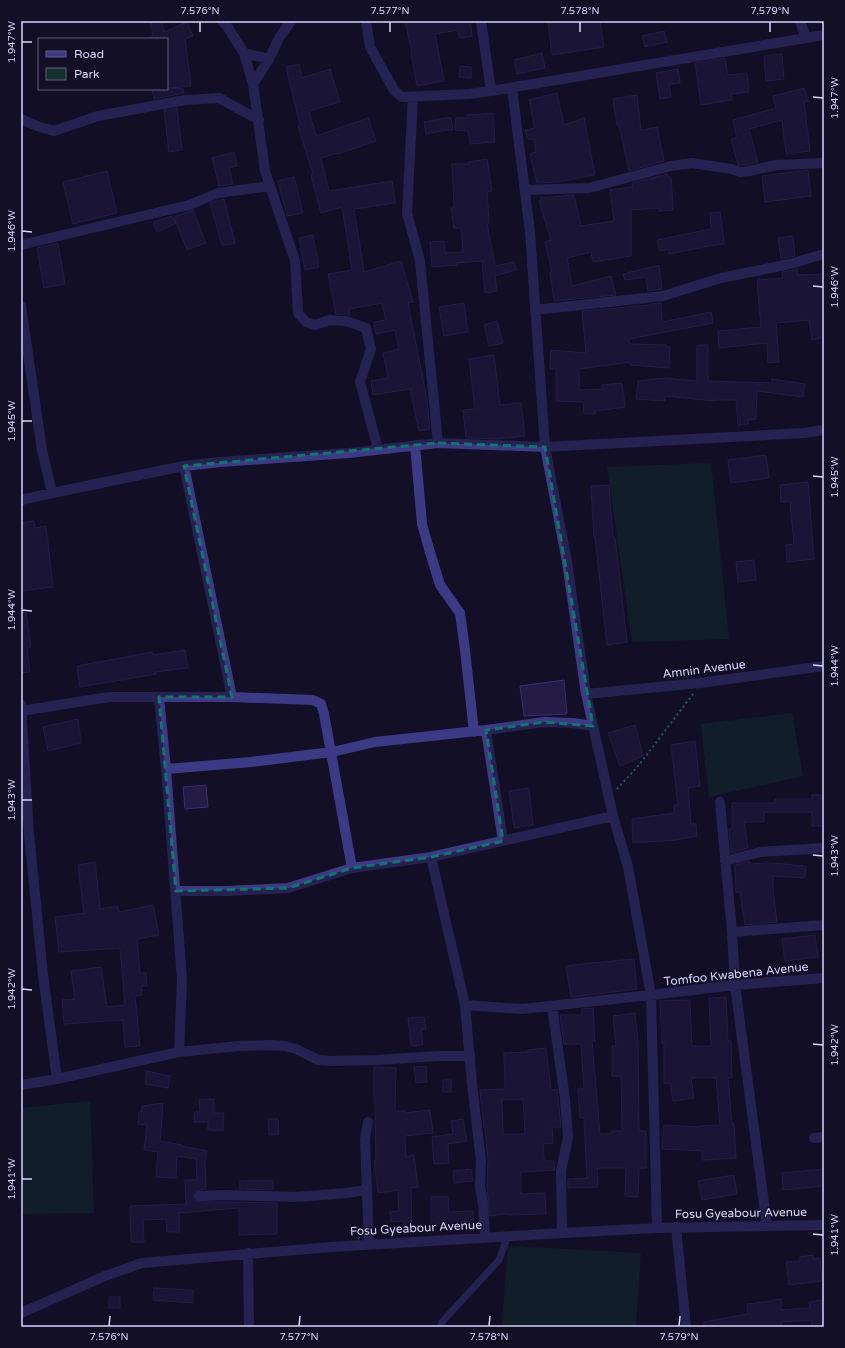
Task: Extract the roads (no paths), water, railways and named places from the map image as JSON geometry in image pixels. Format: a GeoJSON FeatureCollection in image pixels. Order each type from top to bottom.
{"type":"FeatureCollection","features":[{"type":"Feature","properties":{"kind":"street"},"geometry":{"type":"LineString","coordinates":[[222,21],[227,26],[244,53],[253,84],[265,171],[295,261],[298,313],[306,322],[316,325],[329,320],[346,321],[366,328],[371,349],[360,382],[378,449]]}},
{"type":"Feature","properties":{"kind":"street"},"geometry":{"type":"LineString","coordinates":[[253,84],[269,59],[279,38],[291,21]]}},
{"type":"Feature","properties":{"kind":"street"},"geometry":{"type":"LineString","coordinates":[[366,21],[370,47],[394,90],[402,97],[469,94],[512,88],[824,35]]}},
{"type":"Feature","properties":{"kind":"street"},"geometry":{"type":"LineString","coordinates":[[481,21],[491,91]]}},
{"type":"Feature","properties":{"kind":"street"},"geometry":{"type":"LineString","coordinates":[[800,21],[806,38]]}},
{"type":"Feature","properties":{"kind":"street"},"geometry":{"type":"LineString","coordinates":[[244,53],[269,59]]}},
{"type":"Feature","properties":{"kind":"street"},"geometry":{"type":"LineString","coordinates":[[512,88],[530,232],[545,447],[567,562],[586,694],[613,816],[628,867],[651,996],[657,1228]]}},
{"type":"Feature","properties":{"kind":"street"},"geometry":{"type":"LineString","coordinates":[[413,97],[407,213],[420,261],[438,444]]}},
{"type":"Feature","properties":{"kind":"street"},"geometry":{"type":"LineString","coordinates":[[21,119],[36,126],[54,131],[98,116],[185,100],[219,98],[259,120]]}},
{"type":"Feature","properties":{"kind":"street"},"geometry":{"type":"LineString","coordinates":[[525,190],[589,188],[665,168],[692,163],[731,169],[740,172],[776,165],[824,163]]}},
{"type":"Feature","properties":{"kind":"street"},"geometry":{"type":"LineString","coordinates":[[21,245],[189,205],[218,193],[270,186]]}},
{"type":"Feature","properties":{"kind":"street"},"geometry":{"type":"LineString","coordinates":[[535,310],[663,296],[721,278],[790,264],[824,254]]}},
{"type":"Feature","properties":{"kind":"street"},"geometry":{"type":"LineString","coordinates":[[21,306],[42,450],[52,493]]}},
{"type":"Feature","properties":{"kind":"street"},"geometry":{"type":"LineString","coordinates":[[21,500],[184,466],[220,462],[349,453],[438,444],[545,447],[804,433],[824,430]]}},
{"type":"Feature","properties":{"kind":"street"},"geometry":{"type":"LineString","coordinates":[[415,446],[422,524],[427,543],[440,585],[460,613],[474,732]]}},
{"type":"Feature","properties":{"kind":"street"},"geometry":{"type":"LineString","coordinates":[[184,466],[232,697]]}},
{"type":"Feature","properties":{"kind":"street","name":"Amnin Avenue"},"geometry":{"type":"LineString","coordinates":[[586,694],[700,683],[824,666]]}},
{"type":"Feature","properties":{"kind":"street"},"geometry":{"type":"LineString","coordinates":[[57,1079],[43,975],[30,842],[21,709],[109,697],[232,697],[313,700],[321,704],[324,714],[352,868]]}},
{"type":"Feature","properties":{"kind":"street"},"geometry":{"type":"LineString","coordinates":[[159,697],[182,979],[179,1052]]}},
{"type":"Feature","properties":{"kind":"street"},"geometry":{"type":"LineString","coordinates":[[166,769],[251,762],[332,752],[375,742],[474,732],[544,722],[573,723],[593,726]]}},
{"type":"Feature","properties":{"kind":"street"},"geometry":{"type":"LineString","coordinates":[[486,730],[503,841]]}},
{"type":"Feature","properties":{"kind":"street"},"geometry":{"type":"LineString","coordinates":[[720,802],[732,932],[735,985],[767,1226]]}},
{"type":"Feature","properties":{"kind":"street"},"geometry":{"type":"LineString","coordinates":[[176,891],[228,891],[288,888],[352,868],[431,857],[613,816]]}},
{"type":"Feature","properties":{"kind":"street"},"geometry":{"type":"LineString","coordinates":[[725,861],[760,852],[824,848]]}},
{"type":"Feature","properties":{"kind":"street"},"geometry":{"type":"LineString","coordinates":[[431,857],[465,1005],[481,1161],[480,1187],[483,1203],[485,1237]]}},
{"type":"Feature","properties":{"kind":"street"},"geometry":{"type":"LineString","coordinates":[[732,932],[824,925]]}},
{"type":"Feature","properties":{"kind":"street","name":"Tomfoo Kwabena Avenue"},"geometry":{"type":"LineString","coordinates":[[465,1005],[522,1009],[651,996],[735,985],[824,978]]}},
{"type":"Feature","properties":{"kind":"street"},"geometry":{"type":"LineString","coordinates":[[552,1006],[565,1099],[568,1137],[561,1170],[562,1233]]}},
{"type":"Feature","properties":{"kind":"street"},"geometry":{"type":"LineString","coordinates":[[21,1085],[57,1079],[179,1052],[239,1046],[285,1046],[318,1060],[331,1061],[470,1056]]}},
{"type":"Feature","properties":{"kind":"street"},"geometry":{"type":"LineString","coordinates":[[368,1122],[365,1139],[369,1244]]}},
{"type":"Feature","properties":{"kind":"street"},"geometry":{"type":"LineString","coordinates":[[199,1196],[225,1195],[296,1197],[366,1190]]}},
{"type":"Feature","properties":{"kind":"street","name":"Fosu Gyeabour Avenue"},"geometry":{"type":"LineString","coordinates":[[21,1313],[105,1276],[142,1263],[248,1253],[485,1237],[676,1227],[824,1225]]}},
{"type":"Feature","properties":{"kind":"street"},"geometry":{"type":"LineString","coordinates":[[676,1227],[686,1327]]}},
{"type":"Feature","properties":{"kind":"street"},"geometry":{"type":"LineString","coordinates":[[248,1253],[249,1327]]}},
{"type":"Feature","properties":{"kind":"lane"},"geometry":{"type":"LineString","coordinates":[[441,1327],[442,1322],[499,1260],[508,1236]]}}]}
